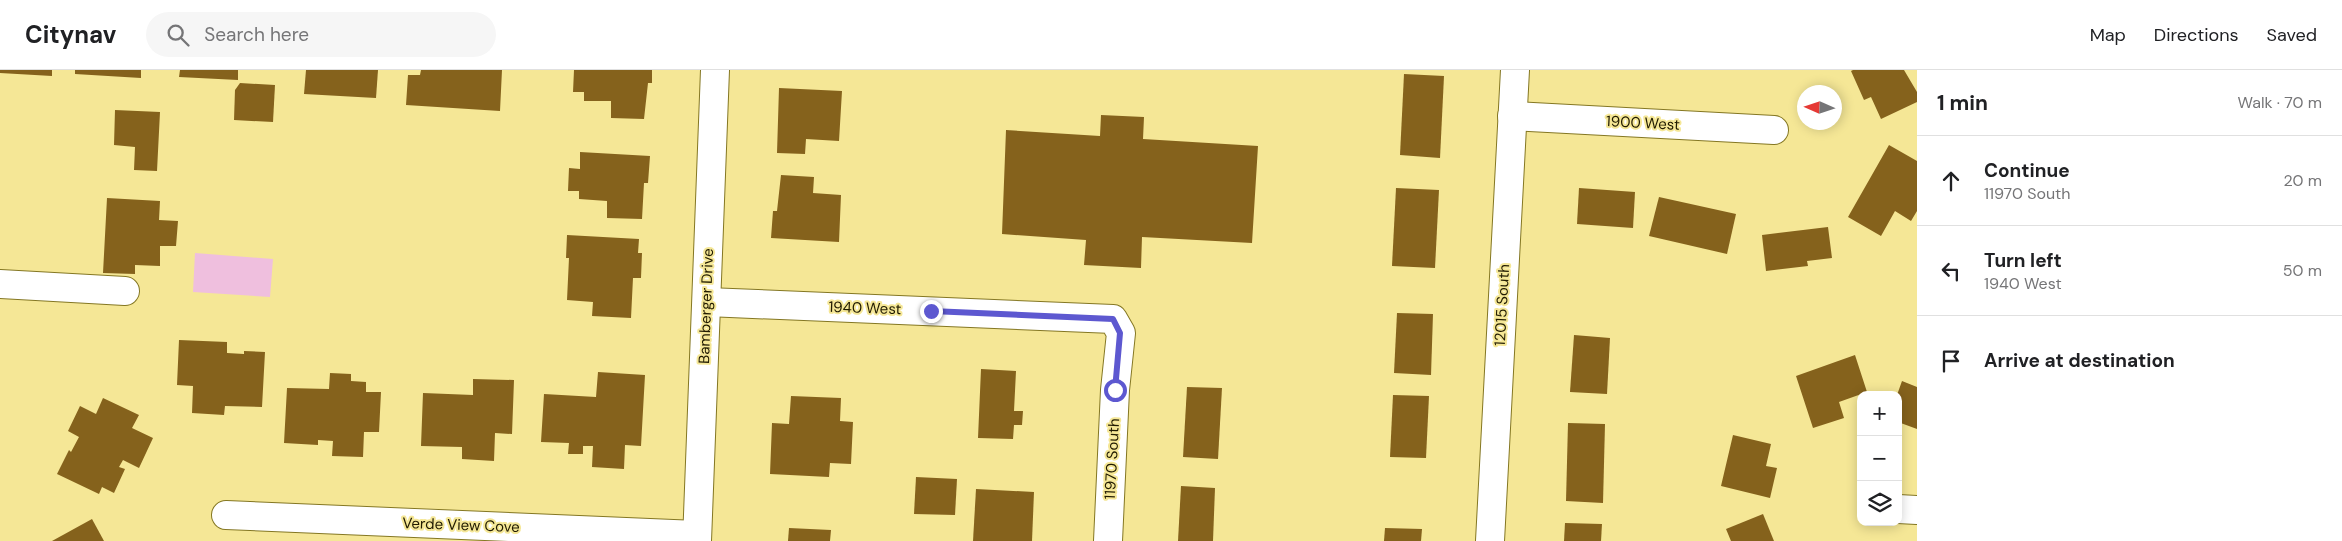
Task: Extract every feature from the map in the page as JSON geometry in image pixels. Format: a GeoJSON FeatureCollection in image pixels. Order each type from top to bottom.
{"type":"FeatureCollection","features":[{"type":"Feature","properties":{"kind":"street","name":"Bamberger Drive"},"geometry":{"type":"LineString","coordinates":[[697,538],[715,70]]}},
{"type":"Feature","properties":{"kind":"street","name":"12015 South"},"geometry":{"type":"LineString","coordinates":[[1490,541],[1515,70]]}},
{"type":"Feature","properties":{"kind":"street","name":"1900 West"},"geometry":{"type":"LineString","coordinates":[[1512,116],[1774,130]]}},
{"type":"Feature","properties":{"kind":"street"},"geometry":{"type":"LineString","coordinates":[[0,284],[125,291]]}},
{"type":"Feature","properties":{"kind":"street","name":"1940 West"},"geometry":{"type":"LineString","coordinates":[[707,302],[1113,319]]}},
{"type":"Feature","properties":{"kind":"street","name":"11970 South"},"geometry":{"type":"LineString","coordinates":[[1108,541],[1120,333],[1113,319]]}},
{"type":"Feature","properties":{"kind":"street"},"geometry":{"type":"LineString","coordinates":[[1902,509],[1917,510]]}},
{"type":"Feature","properties":{"kind":"street","name":"Verde View Cove"},"geometry":{"type":"LineString","coordinates":[[226,515],[697,538]]}},
{"type":"Feature","properties":{"kind":"shaded area"},"geometry":{"type":"Polygon","coordinates":[[[195,253],[273,259],[270,297],[193,292],[195,253]]]}},
{"type":"Feature","properties":{"kind":"building"},"geometry":{"type":"Polygon","coordinates":[[[0,70],[52,70],[52,76],[0,73],[0,70]]]}},
{"type":"Feature","properties":{"kind":"building"},"geometry":{"type":"Polygon","coordinates":[[[75,70],[141,70],[141,78],[75,74],[75,70]]]}},
{"type":"Feature","properties":{"kind":"building"},"geometry":{"type":"Polygon","coordinates":[[[180,70],[238,70],[238,80],[179,77],[180,70]]]}},
{"type":"Feature","properties":{"kind":"building"},"geometry":{"type":"Polygon","coordinates":[[[306,70],[378,70],[376,98],[304,94],[306,70]]]}},
{"type":"Feature","properties":{"kind":"building"},"geometry":{"type":"Polygon","coordinates":[[[421,70],[502,70],[500,111],[406,105],[408,75],[420,75],[421,70]]]}},
{"type":"Feature","properties":{"kind":"building"},"geometry":{"type":"Polygon","coordinates":[[[574,70],[652,70],[652,83],[648,83],[644,119],[611,118],[611,101],[584,101],[584,92],[573,92],[574,70]]]}},
{"type":"Feature","properties":{"kind":"building"},"geometry":{"type":"Polygon","coordinates":[[[1904,70],[1917,92],[1917,102],[1881,119],[1871,97],[1864,100],[1851,71],[1904,70]]]}},
{"type":"Feature","properties":{"kind":"building"},"geometry":{"type":"Polygon","coordinates":[[[1404,74],[1444,76],[1440,158],[1400,155],[1404,74]]]}},
{"type":"Feature","properties":{"kind":"building"},"geometry":{"type":"Polygon","coordinates":[[[240,83],[275,85],[273,122],[234,120],[235,90],[240,83]]]}},
{"type":"Feature","properties":{"kind":"building"},"geometry":{"type":"Polygon","coordinates":[[[779,88],[842,91],[839,141],[806,139],[805,154],[777,153],[779,88]]]}},
{"type":"Feature","properties":{"kind":"building"},"geometry":{"type":"Polygon","coordinates":[[[115,110],[160,112],[157,171],[134,170],[135,147],[114,145],[115,110]]]}},
{"type":"Feature","properties":{"kind":"building"},"geometry":{"type":"Polygon","coordinates":[[[1101,115],[1144,117],[1143,139],[1258,146],[1252,243],[1142,237],[1141,268],[1084,265],[1086,240],[1002,234],[1006,130],[1100,136],[1101,115]]]}},
{"type":"Feature","properties":{"kind":"building"},"geometry":{"type":"Polygon","coordinates":[[[1889,145],[1917,161],[1917,211],[1911,221],[1895,211],[1881,236],[1848,217],[1889,145]]]}},
{"type":"Feature","properties":{"kind":"building"},"geometry":{"type":"Polygon","coordinates":[[[580,152],[650,156],[648,183],[644,183],[642,219],[607,218],[607,201],[579,199],[579,191],[568,191],[569,168],[580,169],[580,152]]]}},
{"type":"Feature","properties":{"kind":"building"},"geometry":{"type":"Polygon","coordinates":[[[781,175],[814,177],[813,193],[841,195],[839,242],[771,238],[773,211],[777,211],[781,175]]]}},
{"type":"Feature","properties":{"kind":"building"},"geometry":{"type":"Polygon","coordinates":[[[1396,188],[1439,190],[1435,268],[1392,266],[1396,188]]]}},
{"type":"Feature","properties":{"kind":"building"},"geometry":{"type":"Polygon","coordinates":[[[1579,188],[1635,192],[1633,228],[1577,224],[1579,188]]]}},
{"type":"Feature","properties":{"kind":"building"},"geometry":{"type":"Polygon","coordinates":[[[1659,197],[1736,214],[1727,254],[1649,236],[1659,197]]]}},
{"type":"Feature","properties":{"kind":"building"},"geometry":{"type":"Polygon","coordinates":[[[107,198],[160,201],[159,220],[178,221],[176,246],[160,246],[160,266],[135,265],[135,274],[103,273],[107,198]]]}},
{"type":"Feature","properties":{"kind":"building"},"geometry":{"type":"Polygon","coordinates":[[[1828,227],[1832,258],[1807,261],[1808,266],[1766,271],[1762,235],[1828,227]]]}},
{"type":"Feature","properties":{"kind":"building"},"geometry":{"type":"Polygon","coordinates":[[[567,235],[639,239],[638,253],[642,253],[641,278],[633,278],[631,318],[592,316],[593,302],[567,300],[569,258],[566,258],[567,235]]]}},
{"type":"Feature","properties":{"kind":"building"},"geometry":{"type":"Polygon","coordinates":[[[1397,313],[1433,314],[1431,375],[1394,373],[1397,313]]]}},
{"type":"Feature","properties":{"kind":"building"},"geometry":{"type":"Polygon","coordinates":[[[1574,335],[1610,338],[1607,394],[1570,392],[1574,335]]]}},
{"type":"Feature","properties":{"kind":"building"},"geometry":{"type":"Polygon","coordinates":[[[179,340],[227,342],[227,353],[244,354],[244,351],[265,352],[262,407],[225,406],[224,415],[192,413],[193,386],[177,385],[179,340]]]}},
{"type":"Feature","properties":{"kind":"building"},"geometry":{"type":"Polygon","coordinates":[[[1855,355],[1867,391],[1857,391],[1857,396],[1839,402],[1844,418],[1813,428],[1796,376],[1855,355]]]}},
{"type":"Feature","properties":{"kind":"building"},"geometry":{"type":"Polygon","coordinates":[[[981,369],[1016,371],[1014,411],[1023,411],[1022,425],[1014,425],[1013,439],[978,438],[981,369]]]}},
{"type":"Feature","properties":{"kind":"building"},"geometry":{"type":"Polygon","coordinates":[[[598,372],[645,375],[641,446],[625,445],[624,469],[592,467],[593,446],[583,446],[583,454],[568,454],[569,443],[541,442],[544,394],[596,397],[598,372]]]}},
{"type":"Feature","properties":{"kind":"building"},"geometry":{"type":"Polygon","coordinates":[[[330,373],[351,374],[351,381],[366,382],[366,392],[381,392],[379,432],[364,432],[363,457],[332,456],[333,441],[318,440],[318,445],[284,443],[287,388],[329,389],[330,373]]]}},
{"type":"Feature","properties":{"kind":"building"},"geometry":{"type":"Polygon","coordinates":[[[473,379],[514,380],[512,434],[495,433],[494,461],[462,459],[462,447],[421,446],[423,393],[473,395],[473,379]]]}},
{"type":"Feature","properties":{"kind":"building"},"geometry":{"type":"Polygon","coordinates":[[[1902,381],[1917,387],[1917,429],[1902,423],[1902,391],[1898,391],[1902,381]]]}},
{"type":"Feature","properties":{"kind":"building"},"geometry":{"type":"Polygon","coordinates":[[[1187,387],[1222,388],[1218,459],[1183,457],[1187,387]]]}},
{"type":"Feature","properties":{"kind":"building"},"geometry":{"type":"Polygon","coordinates":[[[1393,395],[1429,396],[1426,458],[1390,457],[1393,395]]]}},
{"type":"Feature","properties":{"kind":"building"},"geometry":{"type":"Polygon","coordinates":[[[791,396],[841,398],[840,421],[853,422],[851,464],[830,463],[829,477],[770,474],[772,423],[789,424],[791,396]]]}},
{"type":"Feature","properties":{"kind":"building"},"geometry":{"type":"Polygon","coordinates":[[[103,398],[139,415],[132,428],[153,438],[139,468],[123,460],[119,467],[125,469],[114,493],[102,487],[99,494],[57,474],[69,450],[71,452],[79,437],[68,431],[80,406],[96,414],[103,398]]]}},
{"type":"Feature","properties":{"kind":"building"},"geometry":{"type":"Polygon","coordinates":[[[1568,423],[1605,424],[1603,503],[1566,501],[1568,423]]]}},
{"type":"Feature","properties":{"kind":"building"},"geometry":{"type":"Polygon","coordinates":[[[1733,435],[1771,444],[1766,466],[1777,468],[1770,498],[1721,486],[1733,435]]]}},
{"type":"Feature","properties":{"kind":"building"},"geometry":{"type":"Polygon","coordinates":[[[916,477],[957,479],[955,515],[914,514],[916,477]]]}},
{"type":"Feature","properties":{"kind":"building"},"geometry":{"type":"Polygon","coordinates":[[[1181,486],[1215,488],[1213,541],[1178,541],[1181,486]]]}},
{"type":"Feature","properties":{"kind":"building"},"geometry":{"type":"Polygon","coordinates":[[[976,489],[1034,492],[1032,541],[973,541],[976,489]]]}},
{"type":"Feature","properties":{"kind":"building"},"geometry":{"type":"Polygon","coordinates":[[[1763,514],[1774,541],[1731,541],[1726,529],[1763,514]]]}},
{"type":"Feature","properties":{"kind":"building"},"geometry":{"type":"Polygon","coordinates":[[[92,519],[104,541],[52,541],[92,519]]]}},
{"type":"Feature","properties":{"kind":"building"},"geometry":{"type":"Polygon","coordinates":[[[1565,523],[1602,524],[1601,541],[1564,541],[1565,523]]]}},
{"type":"Feature","properties":{"kind":"building"},"geometry":{"type":"Polygon","coordinates":[[[789,528],[831,530],[830,541],[788,541],[789,528]]]}},
{"type":"Feature","properties":{"kind":"building"},"geometry":{"type":"Polygon","coordinates":[[[1385,528],[1422,529],[1421,541],[1384,541],[1385,528]]]}},
{"type":"Feature","properties":{"kind":"route"},"geometry":{"type":"LineString","coordinates":[[931,311],[1113,319],[1120,333],[1115,390]]}}]}
